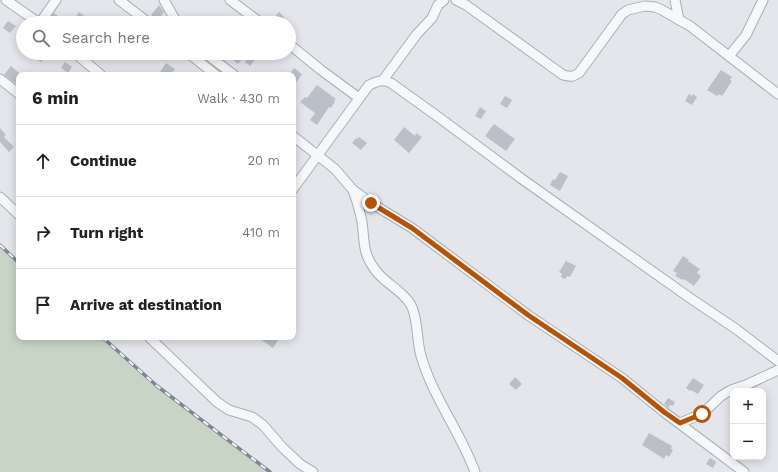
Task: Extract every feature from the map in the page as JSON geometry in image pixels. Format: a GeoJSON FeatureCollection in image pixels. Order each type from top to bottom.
{"type":"FeatureCollection","features":[{"type":"Feature","properties":{"kind":"street"},"geometry":{"type":"LineString","coordinates":[[6,0],[29,16]]}},
{"type":"Feature","properties":{"kind":"street"},"geometry":{"type":"LineString","coordinates":[[44,16],[56,0]]}},
{"type":"Feature","properties":{"kind":"street"},"geometry":{"type":"LineString","coordinates":[[119,0],[140,16]]}},
{"type":"Feature","properties":{"kind":"street"},"geometry":{"type":"LineString","coordinates":[[164,0],[173,16]]}},
{"type":"Feature","properties":{"kind":"street"},"geometry":{"type":"LineString","coordinates":[[230,0],[252,16]]}},
{"type":"Feature","properties":{"kind":"street"},"geometry":{"type":"LineString","coordinates":[[383,80],[417,34],[432,18],[438,5],[444,0]]}},
{"type":"Feature","properties":{"kind":"street"},"geometry":{"type":"LineString","coordinates":[[456,0],[563,75],[569,77],[579,73],[622,14],[628,10],[645,6],[655,7],[679,20],[778,94]]}},
{"type":"Feature","properties":{"kind":"street"},"geometry":{"type":"LineString","coordinates":[[675,0],[679,20]]}},
{"type":"Feature","properties":{"kind":"street"},"geometry":{"type":"LineString","coordinates":[[729,56],[746,35],[763,0]]}},
{"type":"Feature","properties":{"kind":"street"},"geometry":{"type":"LineString","coordinates":[[296,50],[358,98]]}},
{"type":"Feature","properties":{"kind":"street"},"geometry":{"type":"LineString","coordinates":[[83,60],[97,72]]}},
{"type":"Feature","properties":{"kind":"street"},"geometry":{"type":"LineString","coordinates":[[197,60],[212,72]]}},
{"type":"Feature","properties":{"kind":"street"},"geometry":{"type":"LineString","coordinates":[[214,60],[230,72]]}},
{"type":"Feature","properties":{"kind":"street"},"geometry":{"type":"LineString","coordinates":[[0,79],[16,92]]}},
{"type":"Feature","properties":{"kind":"street"},"geometry":{"type":"LineString","coordinates":[[296,185],[358,98],[369,85],[383,80],[390,83],[438,116],[540,192],[736,329],[778,361]]}},
{"type":"Feature","properties":{"kind":"street"},"geometry":{"type":"LineString","coordinates":[[296,138],[335,169],[353,190],[412,228],[522,311],[622,378],[664,412],[744,472]]}},
{"type":"Feature","properties":{"kind":"street"},"geometry":{"type":"LineString","coordinates":[[353,190],[360,211],[365,251],[376,271],[411,305],[414,312],[418,345],[422,360],[436,395],[470,458],[475,472]]}},
{"type":"Feature","properties":{"kind":"street"},"geometry":{"type":"LineString","coordinates":[[0,197],[16,212]]}},
{"type":"Feature","properties":{"kind":"street"},"geometry":{"type":"LineString","coordinates":[[152,340],[217,402],[229,410],[252,417],[263,425],[282,447],[300,464],[313,472]]}},
{"type":"Feature","properties":{"kind":"street"},"geometry":{"type":"LineString","coordinates":[[680,423],[702,414],[721,396],[731,390],[746,385],[778,370]]}},
{"type":"Feature","properties":{"kind":"green space"},"geometry":{"type":"Polygon","coordinates":[[[0,245],[16,260],[16,340],[105,340],[157,386],[267,472],[0,472],[0,245]]]}},
{"type":"Feature","properties":{"kind":"building"},"geometry":{"type":"Polygon","coordinates":[[[159,5],[164,12],[161,16],[151,15],[159,5]]]}},
{"type":"Feature","properties":{"kind":"building"},"geometry":{"type":"Polygon","coordinates":[[[79,12],[84,16],[77,16],[79,12]]]}},
{"type":"Feature","properties":{"kind":"building"},"geometry":{"type":"Polygon","coordinates":[[[279,12],[283,16],[276,16],[279,12]]]}},
{"type":"Feature","properties":{"kind":"building"},"geometry":{"type":"Polygon","coordinates":[[[8,21],[16,26],[10,33],[3,28],[8,21]]]}},
{"type":"Feature","properties":{"kind":"building"},"geometry":{"type":"Polygon","coordinates":[[[233,60],[241,60],[238,64],[233,60]]]}},
{"type":"Feature","properties":{"kind":"building"},"geometry":{"type":"Polygon","coordinates":[[[246,60],[255,60],[250,66],[245,62],[246,60]]]}},
{"type":"Feature","properties":{"kind":"building"},"geometry":{"type":"Polygon","coordinates":[[[65,62],[72,67],[69,72],[61,68],[65,62]]]}},
{"type":"Feature","properties":{"kind":"building"},"geometry":{"type":"Polygon","coordinates":[[[166,63],[175,69],[172,72],[160,72],[166,63]]]}},
{"type":"Feature","properties":{"kind":"building"},"geometry":{"type":"Polygon","coordinates":[[[11,66],[18,72],[16,72],[16,84],[4,75],[11,66]]]}},
{"type":"Feature","properties":{"kind":"building"},"geometry":{"type":"Polygon","coordinates":[[[294,68],[302,74],[296,83],[296,72],[291,72],[294,68]]]}},
{"type":"Feature","properties":{"kind":"building"},"geometry":{"type":"Polygon","coordinates":[[[721,70],[732,77],[730,80],[732,81],[722,96],[719,94],[717,96],[707,90],[721,70]]]}},
{"type":"Feature","properties":{"kind":"building"},"geometry":{"type":"Polygon","coordinates":[[[317,85],[336,99],[331,108],[329,107],[317,125],[310,120],[315,113],[300,102],[305,97],[307,98],[317,85]]]}},
{"type":"Feature","properties":{"kind":"building"},"geometry":{"type":"Polygon","coordinates":[[[689,94],[692,96],[693,94],[697,97],[692,105],[685,101],[689,94]]]}},
{"type":"Feature","properties":{"kind":"building"},"geometry":{"type":"Polygon","coordinates":[[[505,96],[512,100],[507,108],[500,104],[505,96]]]}},
{"type":"Feature","properties":{"kind":"building"},"geometry":{"type":"Polygon","coordinates":[[[480,107],[486,111],[481,119],[475,116],[480,107]]]}},
{"type":"Feature","properties":{"kind":"building"},"geometry":{"type":"Polygon","coordinates":[[[494,124],[515,139],[506,151],[485,136],[494,124]]]}},
{"type":"Feature","properties":{"kind":"building"},"geometry":{"type":"Polygon","coordinates":[[[404,127],[415,136],[416,133],[422,137],[409,153],[394,140],[404,127]]]}},
{"type":"Feature","properties":{"kind":"building"},"geometry":{"type":"Polygon","coordinates":[[[0,128],[6,135],[4,137],[14,147],[9,152],[0,142],[0,128]]]}},
{"type":"Feature","properties":{"kind":"building"},"geometry":{"type":"Polygon","coordinates":[[[359,137],[367,143],[361,150],[352,143],[359,137]]]}},
{"type":"Feature","properties":{"kind":"building"},"geometry":{"type":"Polygon","coordinates":[[[560,172],[568,176],[560,191],[550,185],[553,179],[555,180],[560,172]]]}},
{"type":"Feature","properties":{"kind":"building"},"geometry":{"type":"Polygon","coordinates":[[[683,256],[700,269],[697,273],[701,276],[694,286],[684,279],[683,280],[675,276],[677,273],[673,271],[683,256]]]}},
{"type":"Feature","properties":{"kind":"building"},"geometry":{"type":"Polygon","coordinates":[[[566,261],[576,266],[570,277],[567,276],[565,279],[561,277],[562,274],[559,272],[566,261]]]}},
{"type":"Feature","properties":{"kind":"building"},"geometry":{"type":"Polygon","coordinates":[[[261,340],[278,340],[273,348],[261,340]]]}},
{"type":"Feature","properties":{"kind":"building"},"geometry":{"type":"Polygon","coordinates":[[[515,377],[522,384],[516,390],[509,384],[515,377]]]}},
{"type":"Feature","properties":{"kind":"building"},"geometry":{"type":"Polygon","coordinates":[[[693,378],[704,385],[698,394],[686,388],[693,378]]]}},
{"type":"Feature","properties":{"kind":"building"},"geometry":{"type":"Polygon","coordinates":[[[668,398],[675,402],[673,406],[670,405],[669,408],[664,404],[668,398]]]}},
{"type":"Feature","properties":{"kind":"building"},"geometry":{"type":"Polygon","coordinates":[[[649,433],[672,446],[671,449],[673,450],[669,457],[666,455],[664,459],[642,445],[649,433]]]}},
{"type":"Feature","properties":{"kind":"building"},"geometry":{"type":"Polygon","coordinates":[[[710,458],[716,462],[713,468],[706,464],[710,458]]]}},
{"type":"Feature","properties":{"kind":"railway"},"geometry":{"type":"LineString","coordinates":[[0,245],[16,260]]}},
{"type":"Feature","properties":{"kind":"railway"},"geometry":{"type":"LineString","coordinates":[[105,340],[157,386],[270,472]]}},
{"type":"Feature","properties":{"kind":"route"},"geometry":{"type":"LineString","coordinates":[[371,203],[412,228],[528,315],[622,378],[680,423],[702,414]]}}]}
